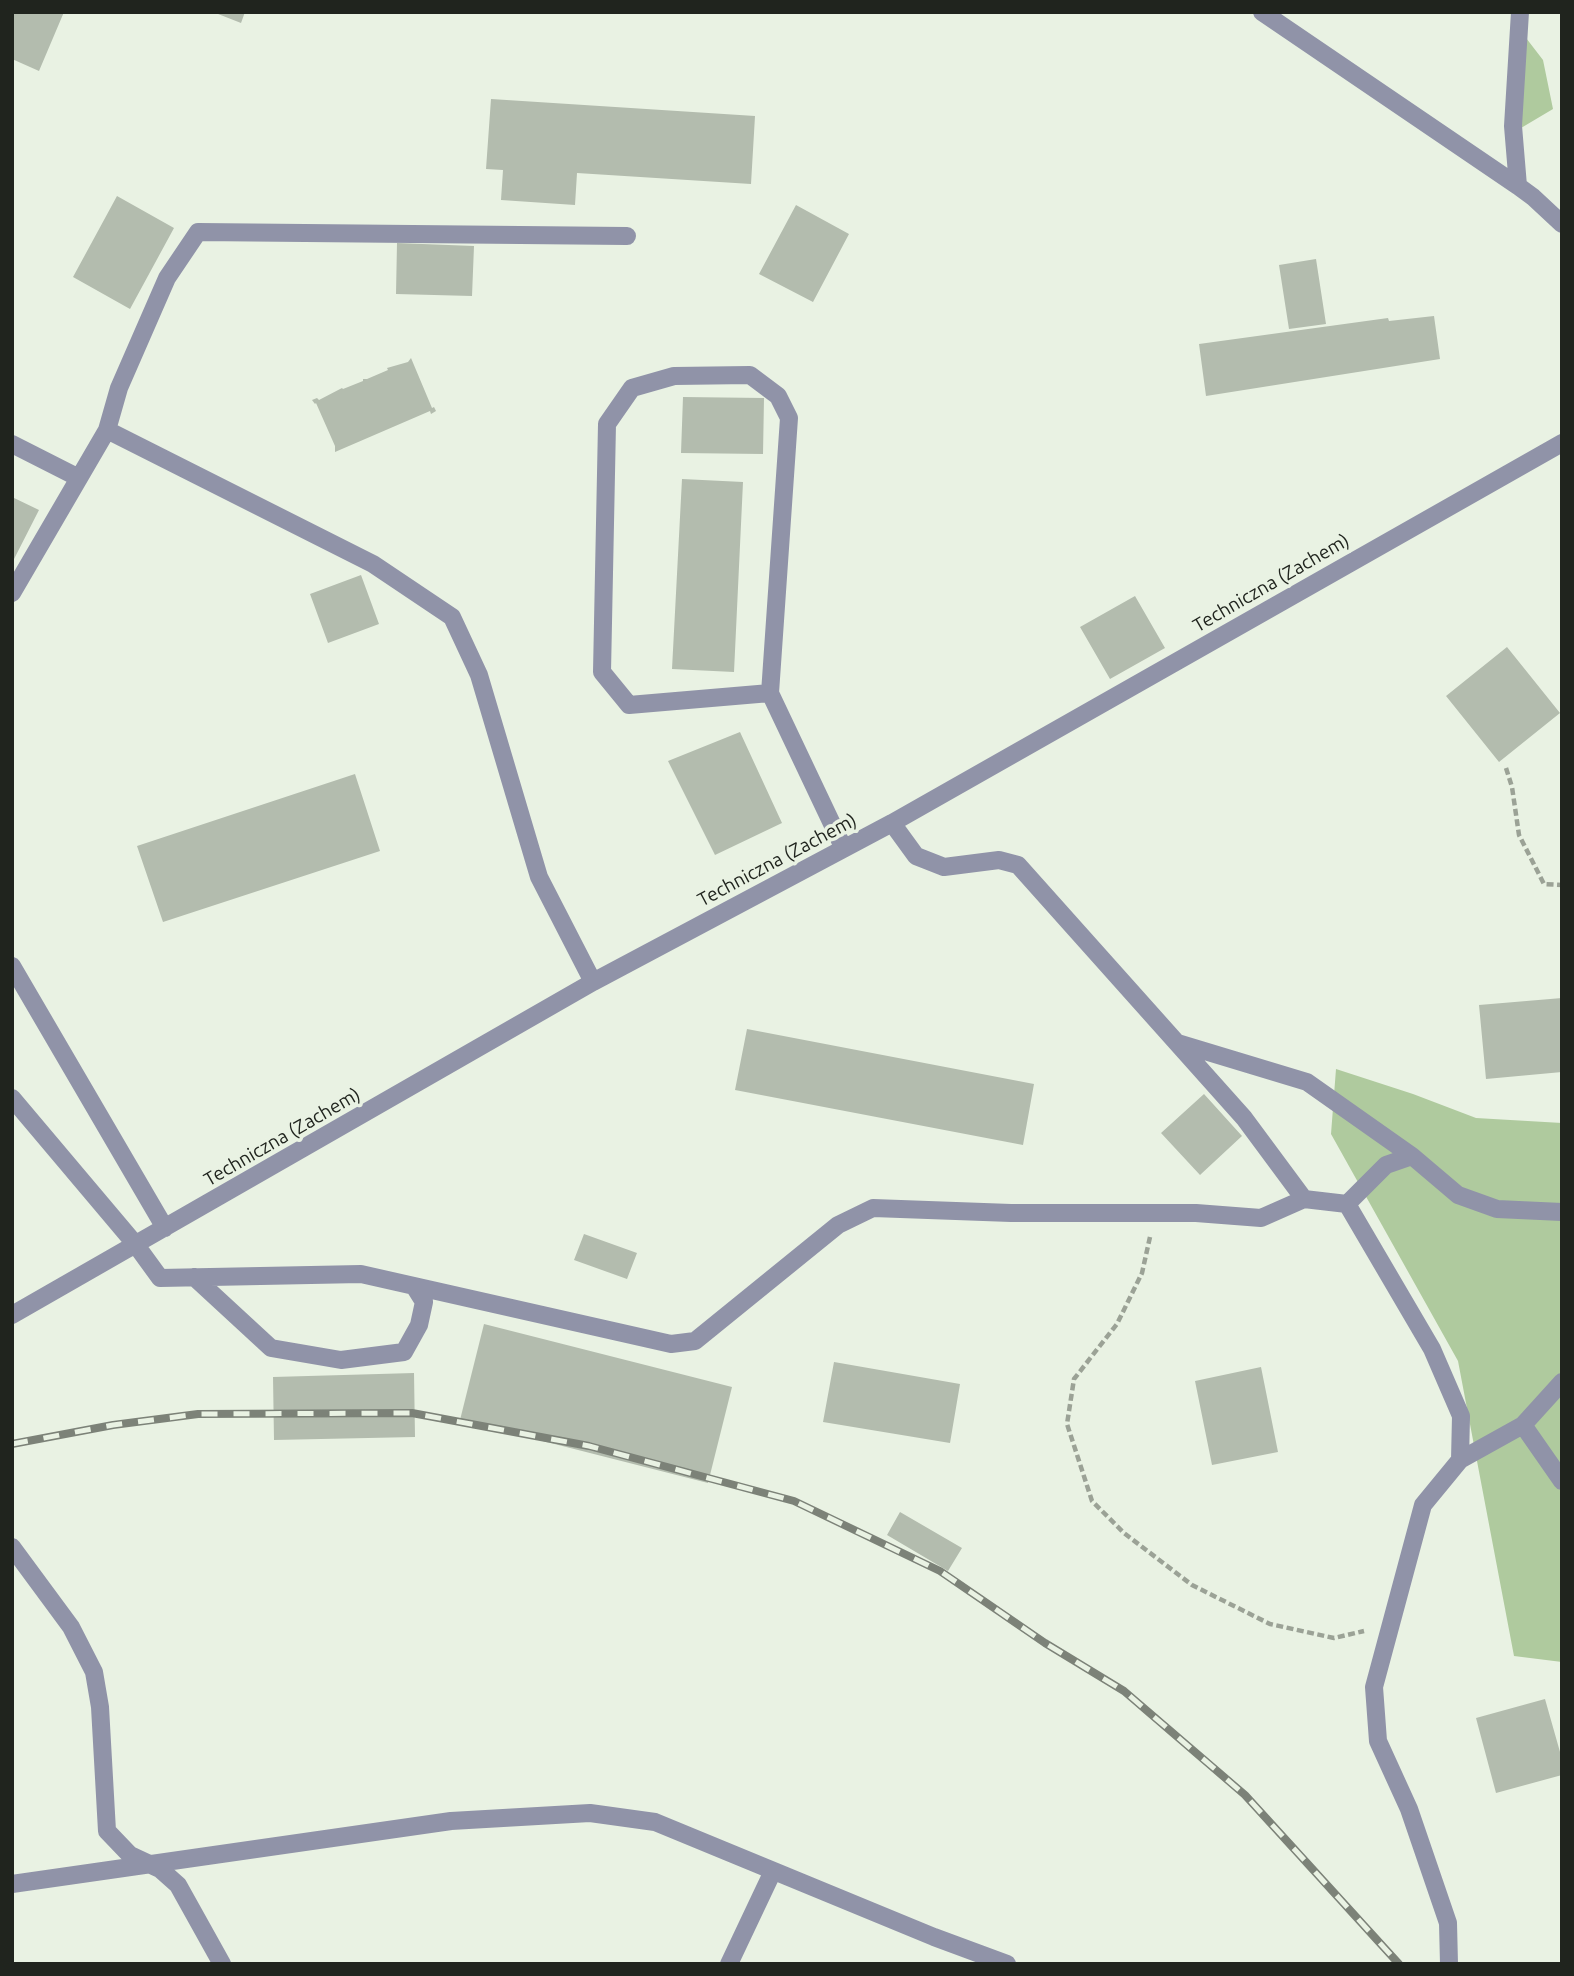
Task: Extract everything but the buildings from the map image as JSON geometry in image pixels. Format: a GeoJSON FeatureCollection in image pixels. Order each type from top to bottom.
{"type":"FeatureCollection","features":[{"type":"Feature","properties":{"kind":"lane"},"geometry":{"type":"LineString","coordinates":[[1262,12],[1518,186],[1562,224]]}},
{"type":"Feature","properties":{"kind":"lane"},"geometry":{"type":"LineString","coordinates":[[1518,186],[1513,126],[1520,12]]}},
{"type":"Feature","properties":{"kind":"lane"},"geometry":{"type":"LineString","coordinates":[[12,593],[107,430],[119,388],[167,278],[198,232],[627,236]]}},
{"type":"Feature","properties":{"kind":"lane"},"geometry":{"type":"LineString","coordinates":[[771,693],[629,705],[602,672],[607,424],[632,388],[674,376],[750,375],[778,396],[789,418],[771,693],[843,847]]}},
{"type":"Feature","properties":{"kind":"lane"},"geometry":{"type":"LineString","coordinates":[[107,430],[373,564],[452,617],[478,675],[539,877],[593,982]]}},
{"type":"Feature","properties":{"kind":"lane","name":"Techniczna (Zachem)"},"geometry":{"type":"LineString","coordinates":[[12,1315],[593,982],[892,823],[1562,443]]}},
{"type":"Feature","properties":{"kind":"lane"},"geometry":{"type":"LineString","coordinates":[[12,444],[79,478]]}},
{"type":"Feature","properties":{"kind":"lane"},"geometry":{"type":"LineString","coordinates":[[892,823],[915,856],[944,867],[999,860],[1018,865],[1244,1118],[1304,1199]]}},
{"type":"Feature","properties":{"kind":"lane"},"geometry":{"type":"LineString","coordinates":[[12,966],[165,1228]]}},
{"type":"Feature","properties":{"kind":"lane"},"geometry":{"type":"LineString","coordinates":[[1177,1042],[1307,1083],[1412,1156],[1458,1195],[1497,1209],[1562,1212]]}},
{"type":"Feature","properties":{"kind":"lane"},"geometry":{"type":"LineString","coordinates":[[12,1098],[136,1245],[160,1278],[361,1274],[671,1344],[695,1341],[838,1225],[873,1208],[1011,1213],[1196,1213],[1261,1218],[1304,1199],[1347,1204]]}},
{"type":"Feature","properties":{"kind":"lane"},"geometry":{"type":"LineString","coordinates":[[1347,1204],[1386,1165],[1412,1156]]}},
{"type":"Feature","properties":{"kind":"lane"},"geometry":{"type":"LineString","coordinates":[[1347,1204],[1432,1349],[1461,1416],[1460,1460]]}},
{"type":"Feature","properties":{"kind":"lane"},"geometry":{"type":"LineString","coordinates":[[194,1277],[271,1348],[341,1360],[404,1352],[419,1325],[424,1302],[414,1286]]}},
{"type":"Feature","properties":{"kind":"lane"},"geometry":{"type":"LineString","coordinates":[[1450,1964],[1448,1923],[1409,1809],[1378,1741],[1374,1687],[1423,1505],[1460,1460],[1523,1425],[1562,1382]]}},
{"type":"Feature","properties":{"kind":"lane"},"geometry":{"type":"LineString","coordinates":[[1523,1425],[1562,1481]]}},
{"type":"Feature","properties":{"kind":"lane"},"geometry":{"type":"LineString","coordinates":[[12,1547],[71,1627],[94,1672],[100,1707],[107,1831],[130,1855],[160,1869],[178,1885],[222,1964]]}},
{"type":"Feature","properties":{"kind":"lane"},"geometry":{"type":"LineString","coordinates":[[12,1884],[451,1821],[590,1812],[655,1822],[934,1937],[1007,1964]]}},
{"type":"Feature","properties":{"kind":"lane"},"geometry":{"type":"LineString","coordinates":[[729,1964],[773,1871]]}},
{"type":"Feature","properties":{"kind":"path"},"geometry":{"type":"LineString","coordinates":[[1506,768],[1512,787],[1519,835],[1544,884],[1562,886]]}},
{"type":"Feature","properties":{"kind":"path"},"geometry":{"type":"LineString","coordinates":[[1156,1213],[1142,1273],[1117,1325],[1074,1379],[1067,1424],[1092,1501],[1124,1533],[1192,1585],[1270,1624],[1334,1638],[1392,1624]]}},
{"type":"Feature","properties":{"kind":"green space"},"geometry":{"type":"Polygon","coordinates":[[[1523,34],[1543,60],[1553,109],[1521,128],[1523,34]]]}},
{"type":"Feature","properties":{"kind":"green space"},"geometry":{"type":"Polygon","coordinates":[[[1336,1069],[1476,1118],[1562,1123],[1562,1662],[1514,1656],[1458,1361],[1331,1134],[1336,1069]]]}},
{"type":"Feature","properties":{"kind":"railway"},"geometry":{"type":"LineString","coordinates":[[12,1444],[113,1425],[198,1414],[412,1413],[589,1446],[794,1501],[940,1571],[1045,1643],[1124,1691],[1245,1795],[1399,1964]]}}]}
